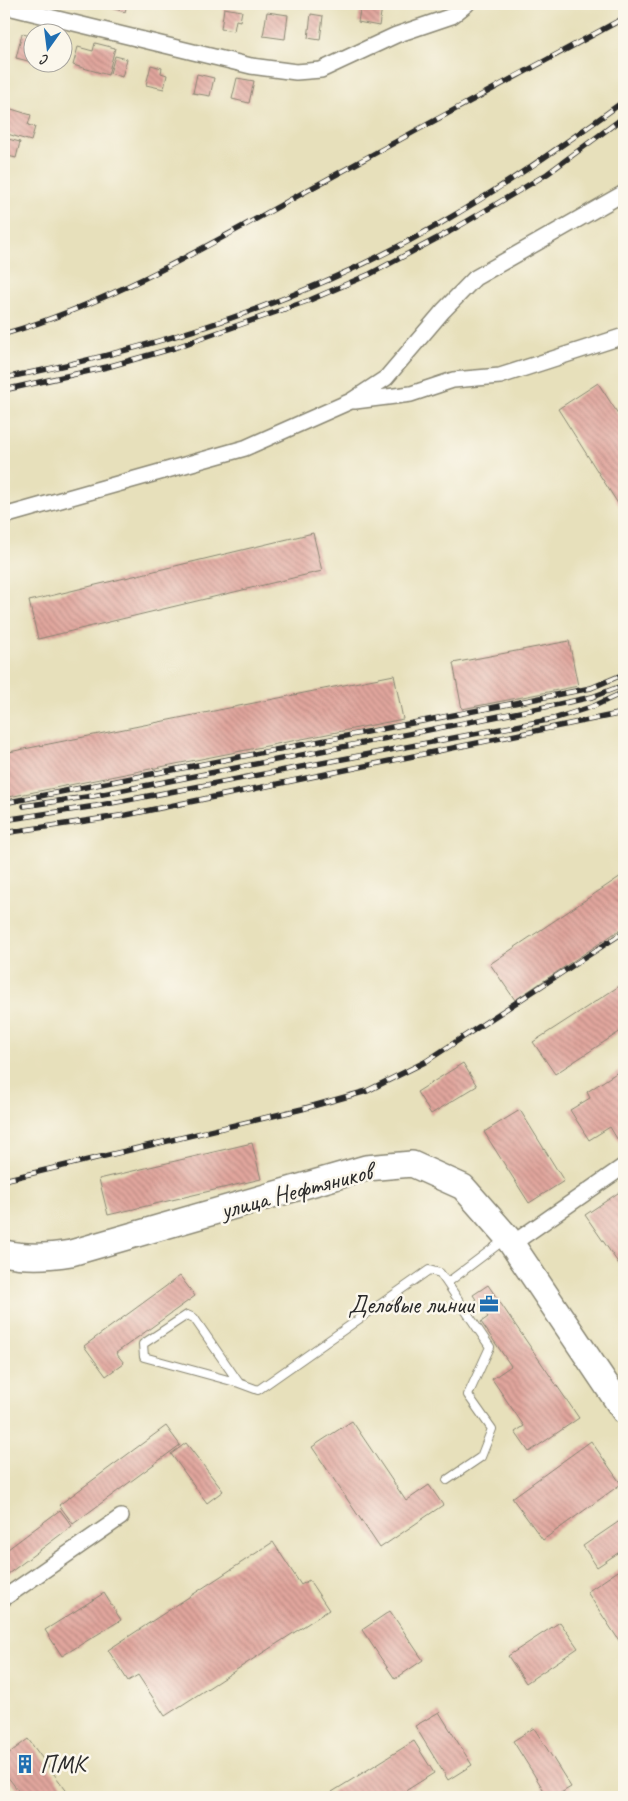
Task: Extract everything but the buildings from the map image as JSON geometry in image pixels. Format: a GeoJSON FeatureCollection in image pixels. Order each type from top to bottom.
{"type":"FeatureCollection","features":[{"type":"Feature","properties":{"kind":"main road","name":"улица Нефтяников"},"geometry":{"type":"LineString","coordinates":[[4,1253],[46,1257],[71,1253],[366,1168],[412,1164],[463,1187],[510,1240],[624,1411]]}},
{"type":"Feature","properties":{"kind":"street"},"geometry":{"type":"LineString","coordinates":[[4,6],[251,66],[296,72],[320,70],[396,35],[452,16],[468,4]]}},
{"type":"Feature","properties":{"kind":"street"},"geometry":{"type":"LineString","coordinates":[[4,516],[245,448],[351,401],[386,378],[443,311],[475,278],[624,193]]}},
{"type":"Feature","properties":{"kind":"street"},"geometry":{"type":"LineString","coordinates":[[351,401],[411,394],[453,380],[500,376],[624,336]]}},
{"type":"Feature","properties":{"kind":"street"},"geometry":{"type":"LineString","coordinates":[[510,1240],[624,1166]]}},
{"type":"Feature","properties":{"kind":"street"},"geometry":{"type":"LineString","coordinates":[[4,1598],[121,1517]]}},
{"type":"Feature","properties":{"kind":"lane"},"geometry":{"type":"LineString","coordinates":[[447,1283],[510,1240]]}},
{"type":"Feature","properties":{"kind":"lane"},"geometry":{"type":"LineString","coordinates":[[239,1384],[194,1318],[186,1315],[143,1344],[144,1357],[258,1390],[429,1270],[440,1274],[490,1347],[468,1394],[492,1429],[480,1457],[447,1480]]}},
{"type":"Feature","properties":{"kind":"railway"},"geometry":{"type":"LineString","coordinates":[[4,334],[83,306],[160,271],[624,18]]}},
{"type":"Feature","properties":{"kind":"railway"},"geometry":{"type":"LineString","coordinates":[[4,378],[61,366],[174,337],[284,298],[338,276],[390,251],[465,209],[580,133],[624,101]]}},
{"type":"Feature","properties":{"kind":"railway"},"geometry":{"type":"LineString","coordinates":[[4,390],[107,367],[174,348],[310,300],[370,274],[449,232],[547,174],[624,117]]}},
{"type":"Feature","properties":{"kind":"railway"},"geometry":{"type":"LineString","coordinates":[[4,803],[591,688],[624,674]]}},
{"type":"Feature","properties":{"kind":"railway"},"geometry":{"type":"LineString","coordinates":[[24,806],[93,796],[550,706],[592,697],[624,685]]}},
{"type":"Feature","properties":{"kind":"railway"},"geometry":{"type":"LineString","coordinates":[[4,820],[96,806],[553,719],[594,706],[624,692]]}},
{"type":"Feature","properties":{"kind":"railway"},"geometry":{"type":"LineString","coordinates":[[4,833],[126,815],[618,714]]}},
{"type":"Feature","properties":{"kind":"railway"},"geometry":{"type":"LineString","coordinates":[[4,1180],[302,1109],[367,1091],[425,1062],[624,932]]}},
{"type":"Feature","properties":{"kind":"place","name":"Деловые линии"},"geometry":{"type":"Point","coordinates":[489,1304]}},
{"type":"Feature","properties":{"kind":"place","name":"ПМК"},"geometry":{"type":"Point","coordinates":[25,1764]}}]}
